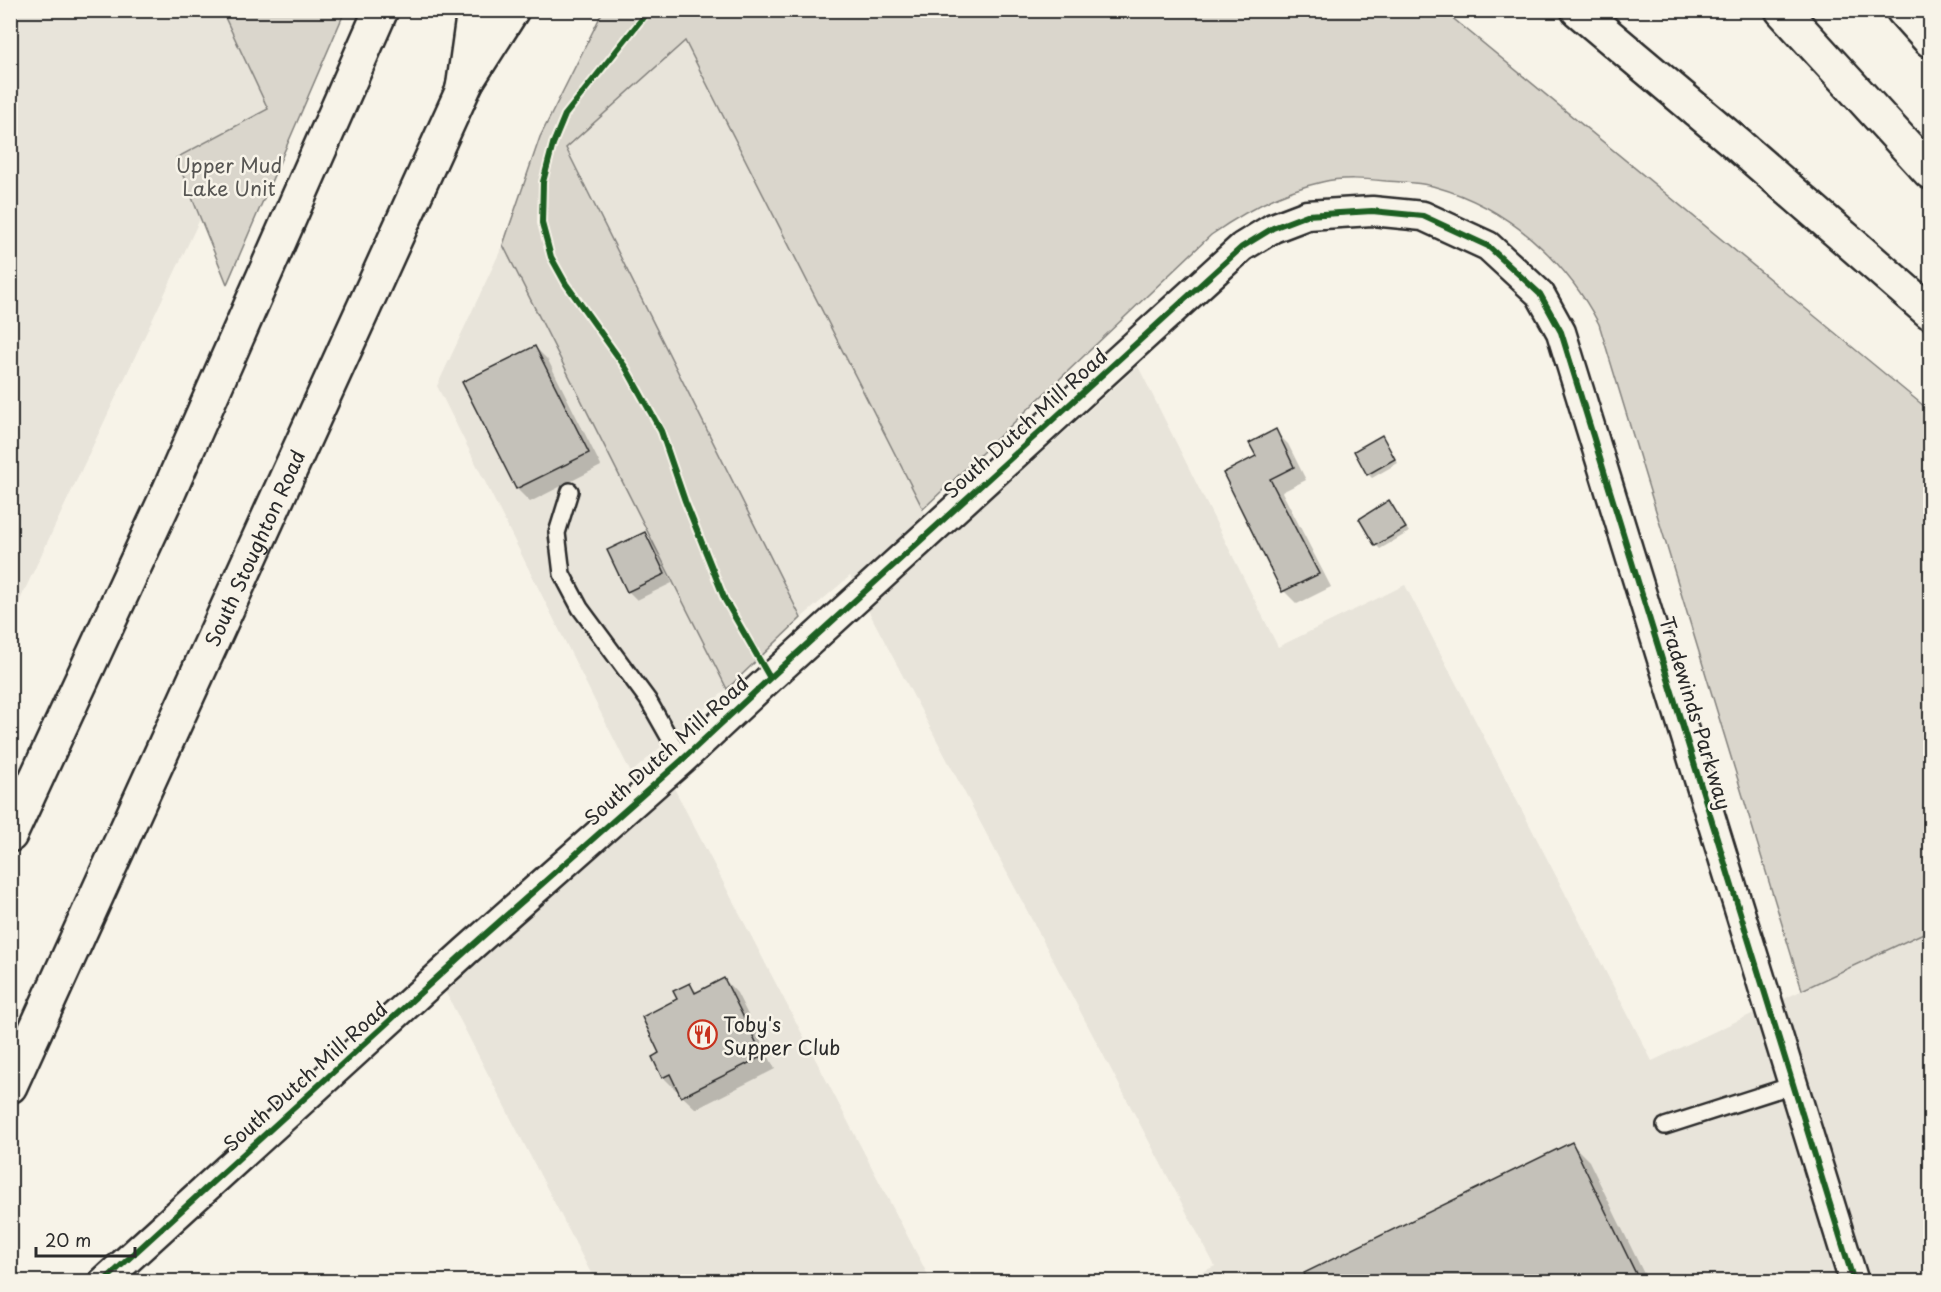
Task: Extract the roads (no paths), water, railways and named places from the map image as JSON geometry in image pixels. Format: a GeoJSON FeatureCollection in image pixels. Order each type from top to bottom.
{"type":"FeatureCollection","features":[{"type":"Feature","properties":{"kind":"main road"},"geometry":{"type":"LineString","coordinates":[[10,835],[167,496],[381,10]]}},
{"type":"Feature","properties":{"kind":"main road"},"geometry":{"type":"LineString","coordinates":[[463,87],[474,10]]}},
{"type":"Feature","properties":{"kind":"main road","name":"South Stoughton Road"},"geometry":{"type":"LineString","coordinates":[[10,1086],[156,762],[224,619],[463,87],[502,10]]}},
{"type":"Feature","properties":{"kind":"main road"},"geometry":{"type":"LineString","coordinates":[[463,87],[512,10]]}},
{"type":"Feature","properties":{"kind":"main road"},"geometry":{"type":"LineString","coordinates":[[1578,10],[1737,144],[1930,312]]}},
{"type":"Feature","properties":{"kind":"main road"},"geometry":{"type":"LineString","coordinates":[[1782,10],[1930,172]]}},
{"type":"Feature","properties":{"kind":"main road"},"geometry":{"type":"LineString","coordinates":[[1903,10],[1930,40]]}},
{"type":"Feature","properties":{"kind":"street","name":"South Dutch Mill Road"},"geometry":{"type":"LineString","coordinates":[[103,1281],[465,952],[682,760],[1242,247],[1273,228],[1307,215],[1372,211],[1423,216]]}},
{"type":"Feature","properties":{"kind":"street","name":"Tradewinds Parkway"},"geometry":{"type":"LineString","coordinates":[[1423,216],[1488,246],[1540,294],[1561,332],[1854,1281]]}},
{"type":"Feature","properties":{"kind":"lane"},"geometry":{"type":"LineString","coordinates":[[570,491],[556,532],[561,574],[580,608],[648,700],[682,760]]}},
{"type":"Feature","properties":{"kind":"lane"},"geometry":{"type":"LineString","coordinates":[[1665,1126],[1793,1085]]}},
{"type":"Feature","properties":{"kind":"place","name":"Toby's Supper Club"},"geometry":{"type":"Point","coordinates":[702,1035]}},
{"type":"Feature","properties":{"kind":"park label","name":"Upper Mud Lake Unit"},"geometry":{"type":"Point","coordinates":[229,176]}}]}
